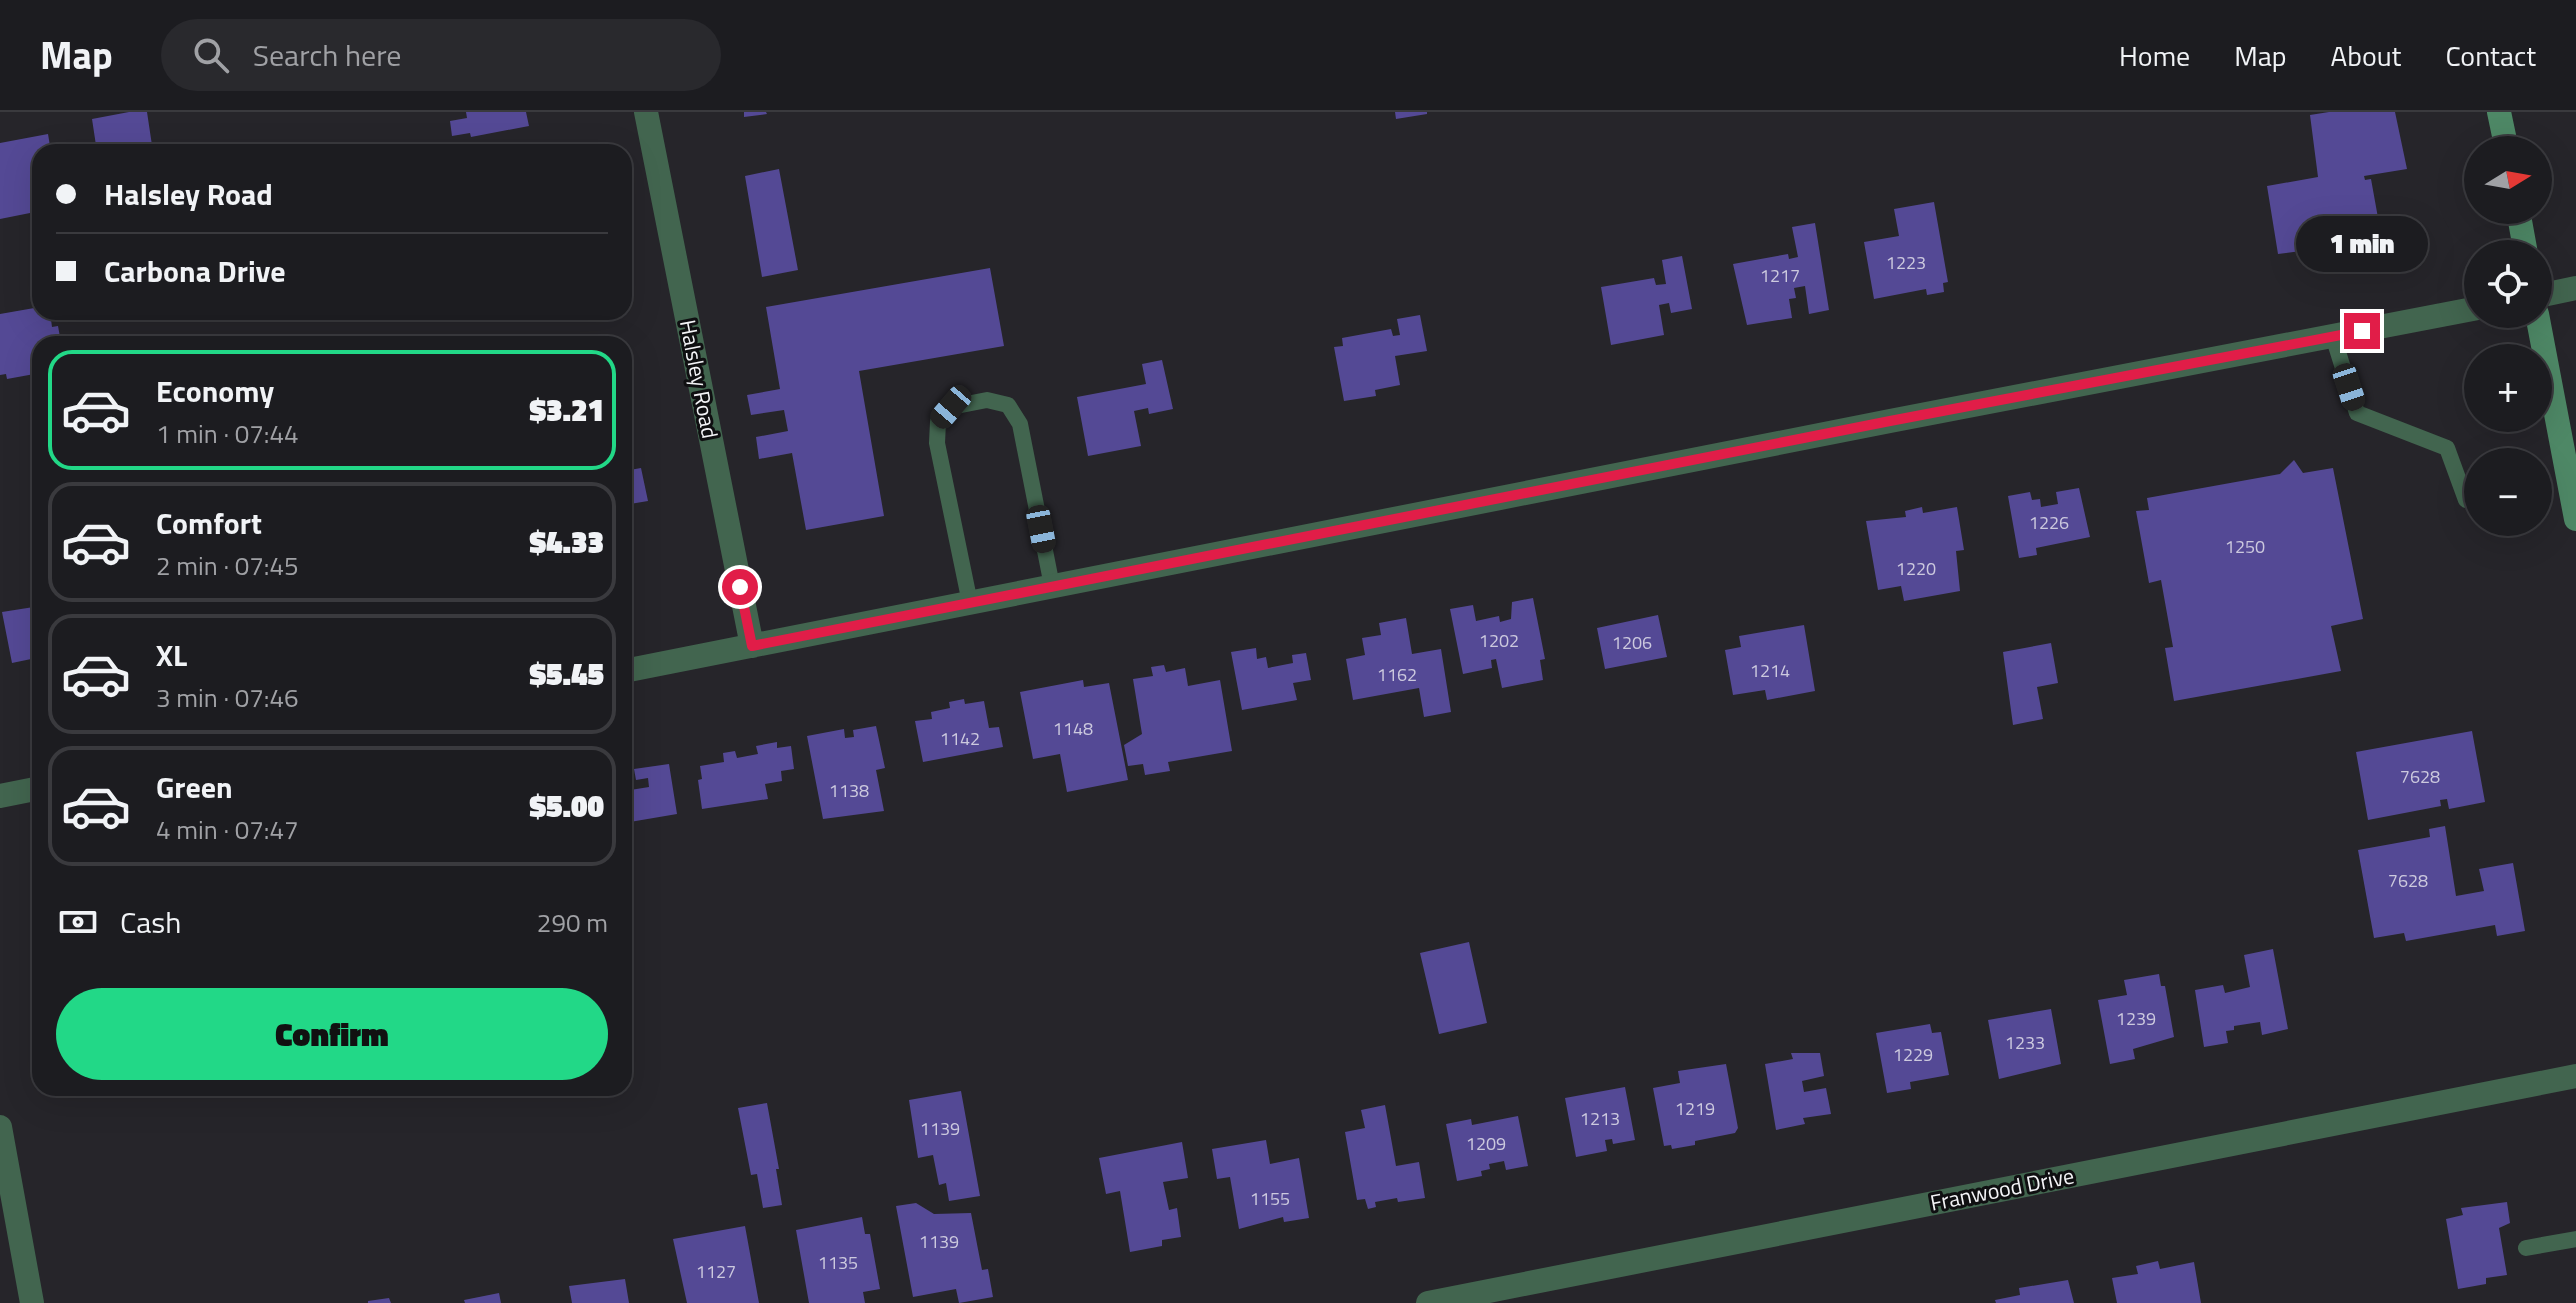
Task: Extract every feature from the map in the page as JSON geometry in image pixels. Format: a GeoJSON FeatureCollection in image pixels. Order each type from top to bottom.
{"type":"FeatureCollection","features":[{"type":"Feature","properties":{"kind":"main road"},"geometry":{"type":"LineString","coordinates":[[2499,112],[2504,136]]}},
{"type":"Feature","properties":{"kind":"main road"},"geometry":{"type":"LineString","coordinates":[[2540,328],[2576,519]]}},
{"type":"Feature","properties":{"kind":"street","name":"Halsley Road"},"geometry":{"type":"LineString","coordinates":[[646,112],[752,646]]}},
{"type":"Feature","properties":{"kind":"street"},"geometry":{"type":"LineString","coordinates":[[2552,293],[2576,288]]}},
{"type":"Feature","properties":{"kind":"street"},"geometry":{"type":"LineString","coordinates":[[632,669],[2464,311]]}},
{"type":"Feature","properties":{"kind":"street"},"geometry":{"type":"LineString","coordinates":[[0,796],[32,790]]}},
{"type":"Feature","properties":{"kind":"street","name":"Franwood Drive"},"geometry":{"type":"LineString","coordinates":[[1428,1303],[2576,1076]]}},
{"type":"Feature","properties":{"kind":"street"},"geometry":{"type":"LineString","coordinates":[[0,1127],[32,1303]]}},
{"type":"Feature","properties":{"kind":"lane"},"geometry":{"type":"LineString","coordinates":[[2333,336],[2357,413],[2447,448],[2464,495]]}},
{"type":"Feature","properties":{"kind":"lane"},"geometry":{"type":"LineString","coordinates":[[970,603],[937,443],[938,422],[951,407],[987,400],[1008,405],[1020,424],[1052,586]]}},
{"type":"Feature","properties":{"kind":"lane"},"geometry":{"type":"LineString","coordinates":[[2526,1248],[2576,1239]]}},
{"type":"Feature","properties":{"kind":"building"},"geometry":{"type":"Polygon","coordinates":[[[147,112],[152,144],[96,144],[92,119],[147,112]]]}},
{"type":"Feature","properties":{"kind":"building"},"geometry":{"type":"Polygon","coordinates":[[[466,112],[526,112],[529,126],[471,137],[470,133],[452,136],[450,121],[467,118],[466,112]]]}},
{"type":"Feature","properties":{"kind":"building"},"geometry":{"type":"Polygon","coordinates":[[[744,112],[766,112],[767,114],[744,117],[744,112]]]}},
{"type":"Feature","properties":{"kind":"building"},"geometry":{"type":"Polygon","coordinates":[[[1395,112],[1427,112],[1427,114],[1396,119],[1395,112]]]}},
{"type":"Feature","properties":{"kind":"building"},"geometry":{"type":"Polygon","coordinates":[[[2395,112],[2407,169],[2364,176],[2365,180],[2371,179],[2382,240],[2278,254],[2267,186],[2318,177],[2310,115],[2395,112]]]}},
{"type":"Feature","properties":{"kind":"building"},"geometry":{"type":"Polygon","coordinates":[[[48,134],[50,144],[32,144],[32,213],[0,219],[0,143],[48,134]]]}},
{"type":"Feature","properties":{"kind":"building"},"geometry":{"type":"Polygon","coordinates":[[[779,169],[798,270],[762,277],[745,176],[779,169]]]}},
{"type":"Feature","properties":{"kind":"building"},"geometry":{"type":"Polygon","coordinates":[[[1934,202],[1948,282],[1943,283],[1944,292],[1927,295],[1926,289],[1874,299],[1864,242],[1899,236],[1894,209],[1934,202]]]}},
{"type":"Feature","properties":{"kind":"building"},"geometry":{"type":"Polygon","coordinates":[[[1815,223],[1829,310],[1809,314],[1805,286],[1794,288],[1796,298],[1789,299],[1792,318],[1747,325],[1733,264],[1788,254],[1789,259],[1798,257],[1792,227],[1815,223]]]}},
{"type":"Feature","properties":{"kind":"building"},"geometry":{"type":"Polygon","coordinates":[[[1682,256],[1692,309],[1671,313],[1669,303],[1659,305],[1664,335],[1611,345],[1601,287],[1654,278],[1656,285],[1666,284],[1662,260],[1682,256]]]}},
{"type":"Feature","properties":{"kind":"building"},"geometry":{"type":"Polygon","coordinates":[[[990,268],[1004,346],[859,371],[884,516],[806,530],[792,453],[759,459],[756,437],[788,431],[784,410],[751,415],[747,395],[780,389],[766,307],[990,268]]]}},
{"type":"Feature","properties":{"kind":"building"},"geometry":{"type":"Polygon","coordinates":[[[32,308],[32,320],[51,320],[52,327],[58,326],[60,336],[32,336],[32,374],[7,379],[6,374],[0,375],[0,314],[32,308]]]}},
{"type":"Feature","properties":{"kind":"building"},"geometry":{"type":"Polygon","coordinates":[[[1420,315],[1427,351],[1395,356],[1400,385],[1375,390],[1376,396],[1344,401],[1334,347],[1343,346],[1342,338],[1391,329],[1393,336],[1400,335],[1397,319],[1420,315]]]}},
{"type":"Feature","properties":{"kind":"building"},"geometry":{"type":"Polygon","coordinates":[[[1162,360],[1173,409],[1149,414],[1148,408],[1134,411],[1141,446],[1088,456],[1077,397],[1146,384],[1142,364],[1162,360]]]}},
{"type":"Feature","properties":{"kind":"building"},"geometry":{"type":"Polygon","coordinates":[[[2294,460],[2303,473],[2333,468],[2363,619],[2331,626],[2341,671],[2174,701],[2165,648],[2173,647],[2161,580],[2149,583],[2136,511],[2149,510],[2147,498],[2280,474],[2294,460]]]}},
{"type":"Feature","properties":{"kind":"building"},"geometry":{"type":"Polygon","coordinates":[[[641,468],[648,501],[632,504],[632,470],[641,468]]]}},
{"type":"Feature","properties":{"kind":"building"},"geometry":{"type":"Polygon","coordinates":[[[2079,488],[2090,537],[2036,548],[2037,555],[2019,558],[2008,496],[2030,492],[2032,500],[2040,499],[2041,507],[2058,504],[2056,492],[2079,488]]]}},
{"type":"Feature","properties":{"kind":"building"},"geometry":{"type":"Polygon","coordinates":[[[1922,507],[1923,513],[1957,507],[1964,550],[1956,551],[1960,591],[1904,601],[1901,586],[1878,590],[1866,521],[1906,517],[1905,511],[1922,507]]]}},
{"type":"Feature","properties":{"kind":"building"},"geometry":{"type":"Polygon","coordinates":[[[1533,598],[1545,659],[1540,660],[1543,680],[1502,688],[1496,659],[1491,660],[1492,668],[1463,674],[1450,609],[1473,605],[1476,621],[1499,616],[1500,622],[1511,619],[1512,602],[1533,598]]]}},
{"type":"Feature","properties":{"kind":"building"},"geometry":{"type":"Polygon","coordinates":[[[32,607],[32,659],[12,663],[2,612],[32,607]]]}},
{"type":"Feature","properties":{"kind":"building"},"geometry":{"type":"Polygon","coordinates":[[[1658,615],[1667,657],[1605,669],[1597,628],[1658,615]]]}},
{"type":"Feature","properties":{"kind":"building"},"geometry":{"type":"Polygon","coordinates":[[[1406,618],[1412,654],[1441,649],[1451,712],[1424,717],[1419,688],[1353,700],[1346,659],[1365,655],[1362,638],[1381,635],[1379,623],[1406,618]]]}},
{"type":"Feature","properties":{"kind":"building"},"geometry":{"type":"Polygon","coordinates":[[[1804,625],[1815,691],[1767,700],[1765,690],[1733,695],[1725,650],[1741,647],[1739,636],[1804,625]]]}},
{"type":"Feature","properties":{"kind":"building"},"geometry":{"type":"Polygon","coordinates":[[[2051,643],[2058,683],[2037,687],[2043,719],[2013,725],[2003,652],[2051,643]]]}},
{"type":"Feature","properties":{"kind":"building"},"geometry":{"type":"Polygon","coordinates":[[[1256,648],[1257,659],[1266,657],[1268,668],[1293,663],[1292,655],[1306,653],[1311,680],[1293,683],[1297,700],[1242,710],[1231,652],[1256,648]]]}},
{"type":"Feature","properties":{"kind":"building"},"geometry":{"type":"Polygon","coordinates":[[[1164,665],[1166,672],[1185,668],[1188,686],[1220,680],[1232,751],[1168,762],[1170,771],[1145,775],[1143,764],[1128,766],[1124,745],[1142,734],[1133,679],[1153,676],[1151,667],[1164,665]]]}},
{"type":"Feature","properties":{"kind":"building"},"geometry":{"type":"Polygon","coordinates":[[[1083,680],[1084,687],[1109,683],[1128,780],[1067,792],[1060,754],[1033,759],[1020,692],[1083,680]]]}},
{"type":"Feature","properties":{"kind":"building"},"geometry":{"type":"Polygon","coordinates":[[[964,699],[965,704],[984,701],[989,728],[999,727],[1003,747],[923,762],[915,721],[932,719],[931,712],[950,708],[949,702],[964,699]]]}},
{"type":"Feature","properties":{"kind":"building"},"geometry":{"type":"Polygon","coordinates":[[[876,726],[885,768],[876,770],[884,811],[823,819],[807,736],[844,729],[845,738],[854,737],[853,730],[876,726]]]}},
{"type":"Feature","properties":{"kind":"building"},"geometry":{"type":"Polygon","coordinates":[[[2472,731],[2485,802],[2449,809],[2447,799],[2440,800],[2441,806],[2368,820],[2356,752],[2472,731]]]}},
{"type":"Feature","properties":{"kind":"building"},"geometry":{"type":"Polygon","coordinates":[[[777,742],[777,748],[791,746],[794,769],[781,771],[782,781],[765,784],[768,799],[702,809],[698,780],[702,779],[700,766],[724,762],[723,753],[735,751],[737,758],[758,754],[756,746],[777,742]]]}},
{"type":"Feature","properties":{"kind":"building"},"geometry":{"type":"Polygon","coordinates":[[[669,764],[677,814],[632,822],[632,790],[649,787],[648,778],[636,780],[634,769],[669,764]]]}},
{"type":"Feature","properties":{"kind":"building"},"geometry":{"type":"Polygon","coordinates":[[[2445,826],[2456,896],[2484,891],[2479,869],[2513,863],[2525,931],[2497,936],[2495,925],[2406,941],[2404,933],[2374,938],[2358,850],[2430,837],[2429,829],[2445,826]]]}},
{"type":"Feature","properties":{"kind":"building"},"geometry":{"type":"Polygon","coordinates":[[[1469,942],[1487,1023],[1439,1034],[1420,953],[1469,942]]]}},
{"type":"Feature","properties":{"kind":"building"},"geometry":{"type":"Polygon","coordinates":[[[2273,949],[2288,1029],[2262,1035],[2260,1022],[2234,1026],[2234,1030],[2226,1031],[2228,1043],[2204,1047],[2195,990],[2223,985],[2225,993],[2250,987],[2244,955],[2273,949]]]}},
{"type":"Feature","properties":{"kind":"building"},"geometry":{"type":"Polygon","coordinates":[[[2159,974],[2161,986],[2165,986],[2174,1037],[2133,1049],[2135,1059],[2110,1064],[2098,1000],[2127,995],[2124,980],[2159,974]]]}},
{"type":"Feature","properties":{"kind":"building"},"geometry":{"type":"Polygon","coordinates":[[[2051,1009],[2061,1064],[1999,1079],[1988,1020],[2051,1009]]]}},
{"type":"Feature","properties":{"kind":"building"},"geometry":{"type":"Polygon","coordinates":[[[1930,1024],[1932,1033],[1941,1032],[1949,1075],[1910,1082],[1911,1089],[1887,1093],[1876,1033],[1930,1024]]]}},
{"type":"Feature","properties":{"kind":"building"},"geometry":{"type":"Polygon","coordinates":[[[1791,1053],[1820,1053],[1824,1076],[1802,1081],[1804,1092],[1826,1088],[1831,1114],[1803,1118],[1805,1124],[1776,1130],[1765,1064],[1793,1059],[1791,1053]]]}},
{"type":"Feature","properties":{"kind":"building"},"geometry":{"type":"Polygon","coordinates":[[[1726,1064],[1738,1128],[1735,1133],[1695,1141],[1695,1145],[1672,1149],[1671,1145],[1664,1146],[1653,1088],[1680,1083],[1678,1071],[1726,1064]]]}},
{"type":"Feature","properties":{"kind":"building"},"geometry":{"type":"Polygon","coordinates":[[[1625,1087],[1635,1140],[1613,1144],[1612,1139],[1605,1140],[1607,1151],[1576,1157],[1565,1098],[1625,1087]]]}},
{"type":"Feature","properties":{"kind":"building"},"geometry":{"type":"Polygon","coordinates":[[[961,1091],[980,1196],[949,1201],[946,1183],[939,1185],[933,1155],[918,1158],[909,1100],[961,1091]]]}},
{"type":"Feature","properties":{"kind":"building"},"geometry":{"type":"Polygon","coordinates":[[[767,1103],[782,1205],[763,1208],[757,1174],[751,1175],[738,1108],[767,1103]]]}},
{"type":"Feature","properties":{"kind":"building"},"geometry":{"type":"Polygon","coordinates":[[[1385,1105],[1396,1166],[1419,1162],[1425,1198],[1375,1202],[1376,1207],[1368,1209],[1365,1199],[1357,1200],[1345,1132],[1365,1128],[1361,1110],[1385,1105]]]}},
{"type":"Feature","properties":{"kind":"building"},"geometry":{"type":"Polygon","coordinates":[[[1518,1116],[1528,1166],[1506,1170],[1504,1161],[1489,1164],[1490,1169],[1481,1171],[1482,1176],[1457,1181],[1446,1124],[1471,1119],[1472,1125],[1518,1116]]]}},
{"type":"Feature","properties":{"kind":"building"},"geometry":{"type":"Polygon","coordinates":[[[1266,1140],[1270,1164],[1299,1158],[1309,1218],[1284,1222],[1283,1217],[1239,1229],[1230,1177],[1217,1179],[1212,1149],[1266,1140]]]}},
{"type":"Feature","properties":{"kind":"building"},"geometry":{"type":"Polygon","coordinates":[[[1182,1142],[1188,1178],[1163,1182],[1169,1210],[1177,1208],[1181,1237],[1162,1240],[1162,1246],[1130,1252],[1120,1191],[1106,1194],[1099,1158],[1182,1142]]]}},
{"type":"Feature","properties":{"kind":"building"},"geometry":{"type":"Polygon","coordinates":[[[2507,1202],[2510,1223],[2499,1228],[2507,1275],[2486,1278],[2486,1284],[2458,1289],[2446,1219],[2463,1215],[2461,1208],[2507,1202]]]}},
{"type":"Feature","properties":{"kind":"building"},"geometry":{"type":"Polygon","coordinates":[[[916,1203],[934,1214],[971,1213],[982,1270],[988,1269],[993,1297],[959,1303],[956,1289],[913,1297],[896,1206],[916,1203]]]}},
{"type":"Feature","properties":{"kind":"building"},"geometry":{"type":"Polygon","coordinates":[[[862,1217],[865,1234],[870,1234],[880,1289],[863,1292],[865,1303],[809,1303],[796,1230],[862,1217]]]}},
{"type":"Feature","properties":{"kind":"building"},"geometry":{"type":"Polygon","coordinates":[[[745,1226],[759,1303],[687,1303],[673,1239],[745,1226]]]}},
{"type":"Feature","properties":{"kind":"building"},"geometry":{"type":"Polygon","coordinates":[[[2158,1261],[2160,1269],[2194,1262],[2201,1303],[2117,1303],[2112,1278],[2138,1274],[2136,1266],[2158,1261]]]}},
{"type":"Feature","properties":{"kind":"building"},"geometry":{"type":"Polygon","coordinates":[[[625,1279],[629,1303],[572,1303],[569,1286],[625,1279]]]}},
{"type":"Feature","properties":{"kind":"building"},"geometry":{"type":"Polygon","coordinates":[[[2068,1280],[2074,1303],[1996,1303],[1995,1300],[2020,1295],[2019,1288],[2068,1280]]]}},
{"type":"Feature","properties":{"kind":"building"},"geometry":{"type":"Polygon","coordinates":[[[499,1293],[501,1303],[465,1303],[464,1300],[499,1293]]]}},
{"type":"Feature","properties":{"kind":"building"},"geometry":{"type":"Polygon","coordinates":[[[389,1298],[391,1303],[368,1303],[368,1301],[389,1298]]]}},
{"type":"Feature","properties":{"kind":"route"},"geometry":{"type":"LineString","coordinates":[[740,587],[752,646],[2362,331]]}}]}
